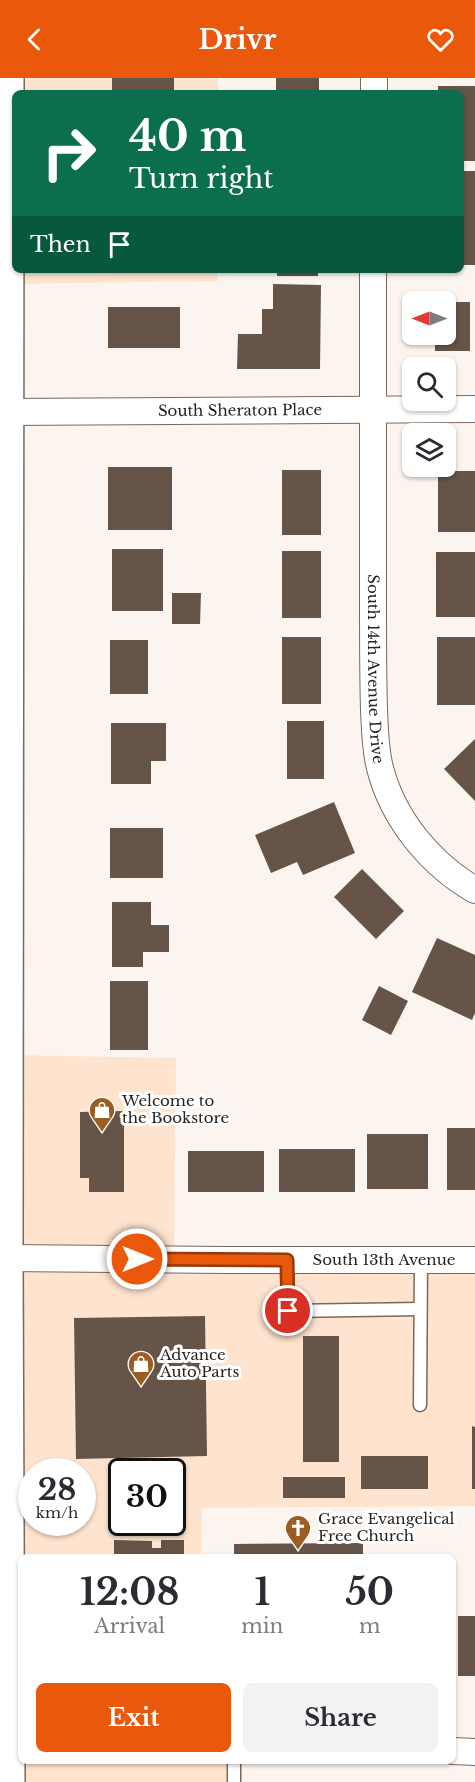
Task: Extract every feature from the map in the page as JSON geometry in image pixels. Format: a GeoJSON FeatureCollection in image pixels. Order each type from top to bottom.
{"type":"FeatureCollection","features":[{"type":"Feature","properties":{"kind":"main road"},"geometry":{"type":"LineString","coordinates":[[7,78],[3,919],[9,1764]]}},
{"type":"Feature","properties":{"kind":"street","name":"South 14th Avenue Drive"},"geometry":{"type":"LineString","coordinates":[[373,273],[375,744],[380,769],[399,814],[437,862],[455,878],[475,890]]}},
{"type":"Feature","properties":{"kind":"street","name":"South Sheraton Place"},"geometry":{"type":"LineString","coordinates":[[6,412],[475,409]]}},
{"type":"Feature","properties":{"kind":"street","name":"South 13th Avenue"},"geometry":{"type":"LineString","coordinates":[[4,1248],[287,1260],[475,1260]]}},
{"type":"Feature","properties":{"kind":"street"},"geometry":{"type":"LineString","coordinates":[[456,1751],[475,1752]]}},
{"type":"Feature","properties":{"kind":"lane"},"geometry":{"type":"LineString","coordinates":[[287,1260],[288,1311],[420,1309]]}},
{"type":"Feature","properties":{"kind":"lane"},"geometry":{"type":"LineString","coordinates":[[420,1405],[421,1260]]}},
{"type":"Feature","properties":{"kind":"lane"},"geometry":{"type":"LineString","coordinates":[[234,1764],[234,1782]]}},
{"type":"Feature","properties":{"kind":"shaded area"},"geometry":{"type":"Polygon","coordinates":[[[0,78],[218,78],[218,90],[12,90],[12,273],[218,273],[218,281],[7,284],[0,78]]]}},
{"type":"Feature","properties":{"kind":"shaded area"},"geometry":{"type":"Polygon","coordinates":[[[6,1055],[176,1058],[174,1259],[475,1260],[475,1506],[202,1508],[201,1554],[18,1554],[18,1764],[234,1764],[234,1782],[0,1782],[6,1055]]]}},
{"type":"Feature","properties":{"kind":"building"},"geometry":{"type":"Polygon","coordinates":[[[112,78],[174,78],[174,90],[112,90],[112,78]]]}},
{"type":"Feature","properties":{"kind":"building"},"geometry":{"type":"Polygon","coordinates":[[[276,78],[319,78],[319,90],[276,90],[276,78]]]}},
{"type":"Feature","properties":{"kind":"building"},"geometry":{"type":"Polygon","coordinates":[[[438,86],[475,86],[475,161],[464,161],[464,90],[438,90],[438,86]]]}},
{"type":"Feature","properties":{"kind":"building"},"geometry":{"type":"Polygon","coordinates":[[[464,171],[475,171],[475,265],[464,265],[464,171]]]}},
{"type":"Feature","properties":{"kind":"building"},"geometry":{"type":"Polygon","coordinates":[[[277,273],[318,273],[318,276],[277,276],[277,273]]]}},
{"type":"Feature","properties":{"kind":"building"},"geometry":{"type":"Polygon","coordinates":[[[273,284],[321,285],[320,369],[237,369],[238,334],[262,334],[262,309],[273,309],[273,284]]]}},
{"type":"Feature","properties":{"kind":"building"},"geometry":{"type":"Polygon","coordinates":[[[456,302],[470,302],[470,351],[435,351],[435,345],[456,345],[456,302]]]}},
{"type":"Feature","properties":{"kind":"building"},"geometry":{"type":"Polygon","coordinates":[[[108,307],[180,307],[180,348],[108,348],[108,307]]]}},
{"type":"Feature","properties":{"kind":"building"},"geometry":{"type":"Polygon","coordinates":[[[108,467],[172,467],[172,530],[108,530],[108,467]]]}},
{"type":"Feature","properties":{"kind":"building"},"geometry":{"type":"Polygon","coordinates":[[[282,470],[321,470],[321,535],[282,535],[282,470]]]}},
{"type":"Feature","properties":{"kind":"building"},"geometry":{"type":"Polygon","coordinates":[[[456,471],[475,471],[475,532],[438,532],[438,477],[456,477],[456,471]]]}},
{"type":"Feature","properties":{"kind":"building"},"geometry":{"type":"Polygon","coordinates":[[[112,549],[163,549],[163,611],[112,611],[112,549]]]}},
{"type":"Feature","properties":{"kind":"building"},"geometry":{"type":"Polygon","coordinates":[[[282,551],[321,551],[321,618],[282,618],[282,551]]]}},
{"type":"Feature","properties":{"kind":"building"},"geometry":{"type":"Polygon","coordinates":[[[436,552],[475,552],[475,617],[436,617],[436,552]]]}},
{"type":"Feature","properties":{"kind":"building"},"geometry":{"type":"Polygon","coordinates":[[[172,593],[201,593],[200,624],[172,624],[172,593]]]}},
{"type":"Feature","properties":{"kind":"building"},"geometry":{"type":"Polygon","coordinates":[[[282,637],[321,637],[321,704],[282,704],[282,637]]]}},
{"type":"Feature","properties":{"kind":"building"},"geometry":{"type":"Polygon","coordinates":[[[437,637],[475,637],[475,705],[437,705],[437,637]]]}},
{"type":"Feature","properties":{"kind":"building"},"geometry":{"type":"Polygon","coordinates":[[[110,640],[148,640],[148,694],[110,694],[110,640]]]}},
{"type":"Feature","properties":{"kind":"building"},"geometry":{"type":"Polygon","coordinates":[[[287,721],[324,721],[324,779],[287,779],[287,721]]]}},
{"type":"Feature","properties":{"kind":"building"},"geometry":{"type":"Polygon","coordinates":[[[111,723],[166,723],[166,761],[151,761],[151,784],[111,784],[111,723]]]}},
{"type":"Feature","properties":{"kind":"building"},"geometry":{"type":"Polygon","coordinates":[[[475,739],[475,801],[444,769],[475,739]]]}},
{"type":"Feature","properties":{"kind":"building"},"geometry":{"type":"Polygon","coordinates":[[[334,802],[355,853],[303,875],[297,862],[271,873],[255,835],[334,802]]]}},
{"type":"Feature","properties":{"kind":"building"},"geometry":{"type":"Polygon","coordinates":[[[110,828],[163,828],[163,878],[110,878],[110,828]]]}},
{"type":"Feature","properties":{"kind":"building"},"geometry":{"type":"Polygon","coordinates":[[[362,869],[404,911],[376,939],[334,897],[362,869]]]}},
{"type":"Feature","properties":{"kind":"building"},"geometry":{"type":"Polygon","coordinates":[[[112,902],[151,902],[151,925],[169,925],[169,952],[143,952],[143,967],[112,967],[112,902]]]}},
{"type":"Feature","properties":{"kind":"building"},"geometry":{"type":"Polygon","coordinates":[[[437,938],[475,955],[475,1013],[472,1020],[412,992],[437,938]]]}},
{"type":"Feature","properties":{"kind":"building"},"geometry":{"type":"Polygon","coordinates":[[[110,981],[148,981],[148,1050],[110,1050],[110,981]]]}},
{"type":"Feature","properties":{"kind":"building"},"geometry":{"type":"Polygon","coordinates":[[[379,986],[408,1001],[391,1035],[362,1020],[379,986]]]}},
{"type":"Feature","properties":{"kind":"building","name":"Welcome to the Bookstore"},"geometry":{"type":"Polygon","coordinates":[[[124,1111],[124,1192],[89,1192],[89,1178],[80,1178],[80,1112],[124,1111]]]}},
{"type":"Feature","properties":{"kind":"building"},"geometry":{"type":"Polygon","coordinates":[[[447,1128],[475,1128],[475,1190],[447,1190],[447,1128]]]}},
{"type":"Feature","properties":{"kind":"building"},"geometry":{"type":"Polygon","coordinates":[[[367,1134],[428,1134],[428,1189],[367,1189],[367,1134]]]}},
{"type":"Feature","properties":{"kind":"building"},"geometry":{"type":"Polygon","coordinates":[[[279,1149],[355,1149],[355,1192],[279,1192],[279,1149]]]}},
{"type":"Feature","properties":{"kind":"building"},"geometry":{"type":"Polygon","coordinates":[[[188,1151],[264,1151],[264,1192],[188,1192],[188,1151]]]}},
{"type":"Feature","properties":{"kind":"building","name":"Advance Auto Parts"},"geometry":{"type":"Polygon","coordinates":[[[205,1316],[207,1456],[76,1458],[74,1318],[205,1316]]]}},
{"type":"Feature","properties":{"kind":"building"},"geometry":{"type":"Polygon","coordinates":[[[303,1336],[339,1336],[339,1462],[303,1462],[303,1336]]]}},
{"type":"Feature","properties":{"kind":"building"},"geometry":{"type":"Polygon","coordinates":[[[472,1426],[475,1427],[475,1489],[472,1489],[472,1426]]]}},
{"type":"Feature","properties":{"kind":"building"},"geometry":{"type":"Polygon","coordinates":[[[361,1456],[428,1456],[428,1489],[361,1489],[361,1456]]]}},
{"type":"Feature","properties":{"kind":"building"},"geometry":{"type":"Polygon","coordinates":[[[283,1477],[345,1477],[345,1498],[283,1498],[283,1477]]]}},
{"type":"Feature","properties":{"kind":"building"},"geometry":{"type":"Polygon","coordinates":[[[114,1540],[152,1541],[152,1548],[161,1548],[161,1540],[184,1540],[184,1554],[114,1554],[114,1540]]]}},
{"type":"Feature","properties":{"kind":"building","name":"Grace Evangelical Free Church"},"geometry":{"type":"Polygon","coordinates":[[[363,1543],[363,1554],[234,1554],[234,1544],[363,1543]]]}},
{"type":"Feature","properties":{"kind":"building"},"geometry":{"type":"Polygon","coordinates":[[[458,1616],[475,1616],[475,1676],[458,1676],[458,1616]]]}},
{"type":"Feature","properties":{"kind":"place","name":"Welcome to the Bookstore"},"geometry":{"type":"Point","coordinates":[102,1133]}},
{"type":"Feature","properties":{"kind":"place","name":"Advance Auto Parts"},"geometry":{"type":"Point","coordinates":[141,1387]}},
{"type":"Feature","properties":{"kind":"place","name":"Grace Evangelical Free Church"},"geometry":{"type":"Point","coordinates":[298,1551]}},
{"type":"Feature","properties":{"kind":"route"},"geometry":{"type":"LineString","coordinates":[[137,1259],[287,1260],[288,1311]]}}]}
